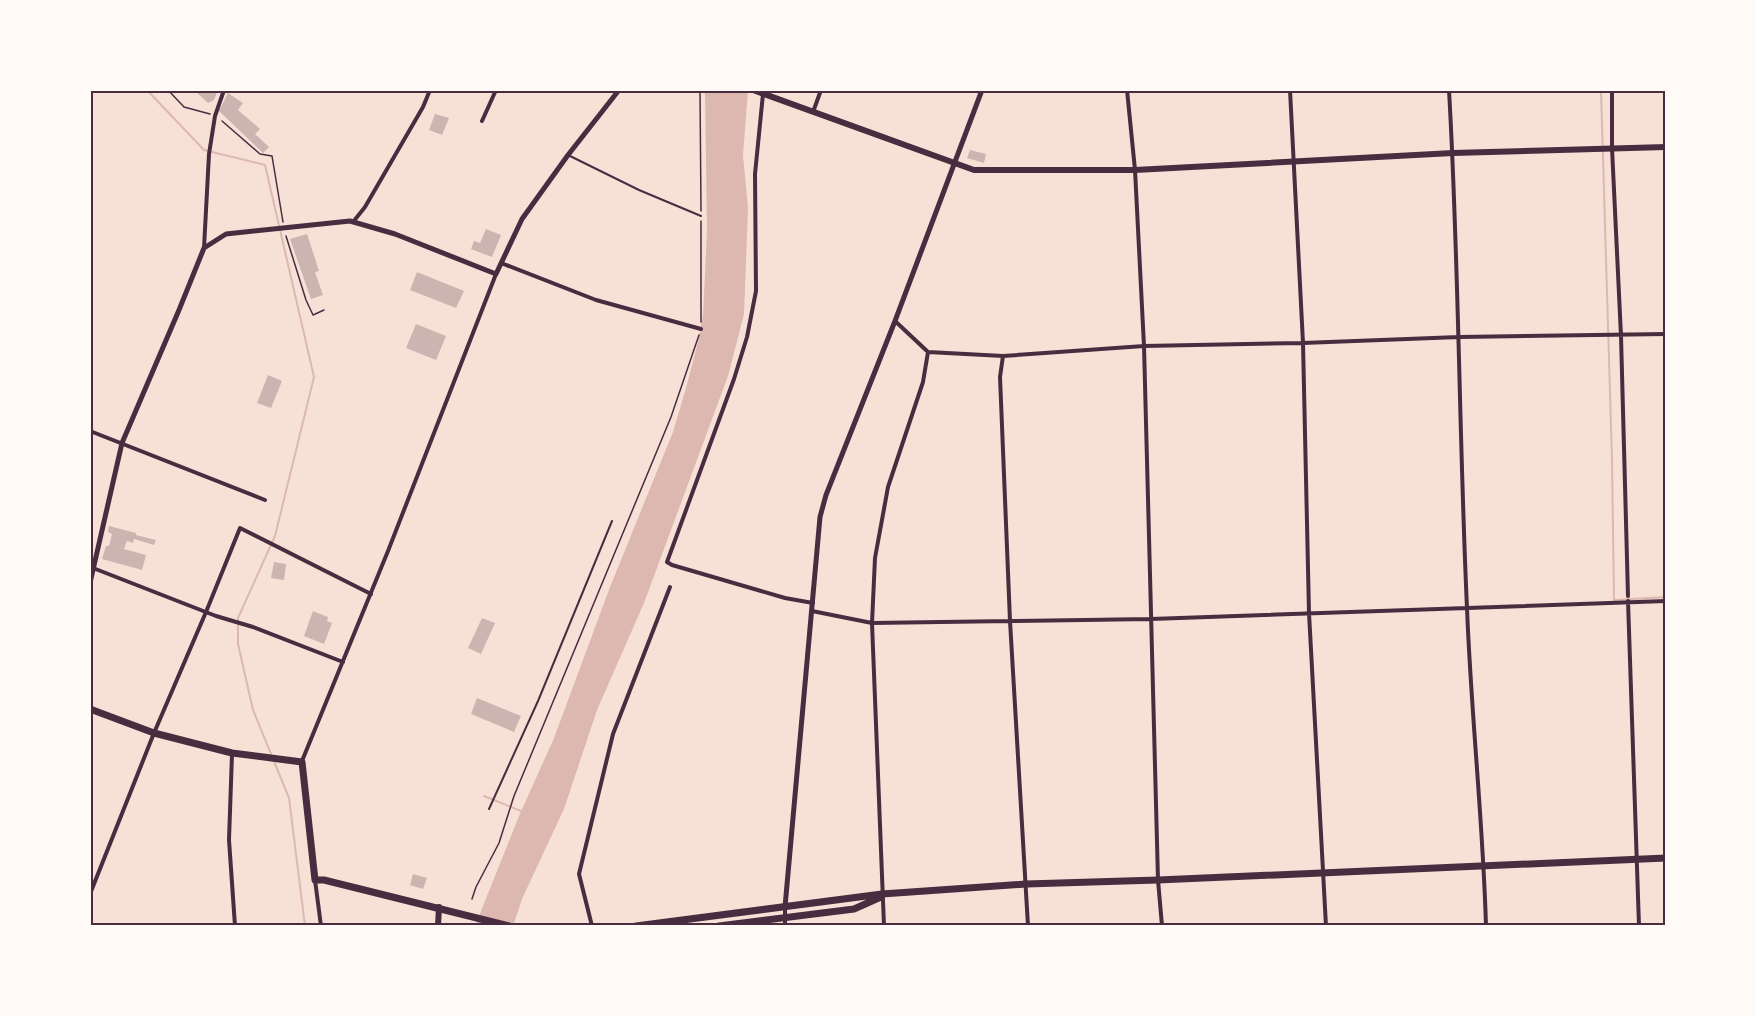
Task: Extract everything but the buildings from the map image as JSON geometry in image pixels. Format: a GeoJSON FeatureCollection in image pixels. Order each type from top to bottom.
{"type":"FeatureCollection","features":[{"type":"Feature","properties":{"kind":"main road"},"geometry":{"type":"LineString","coordinates":[[754,90],[974,170],[1135,170],[1453,153],[1666,147]]}},
{"type":"Feature","properties":{"kind":"main road"},"geometry":{"type":"LineString","coordinates":[[90,709],[154,733],[232,753],[302,762],[315,880],[324,880],[439,907],[509,926]]}},
{"type":"Feature","properties":{"kind":"main road"},"geometry":{"type":"LineString","coordinates":[[636,926],[882,896],[1026,885],[1666,859]]}},
{"type":"Feature","properties":{"kind":"main road"},"geometry":{"type":"LineString","coordinates":[[719,926],[854,909],[882,896]]}},
{"type":"Feature","properties":{"kind":"main road"},"geometry":{"type":"LineString","coordinates":[[438,926],[439,907]]}},
{"type":"Feature","properties":{"kind":"street"},"geometry":{"type":"LineString","coordinates":[[90,583],[122,443],[204,248],[209,154],[215,116],[224,90]]}},
{"type":"Feature","properties":{"kind":"street"},"geometry":{"type":"LineString","coordinates":[[353,222],[423,107],[430,90]]}},
{"type":"Feature","properties":{"kind":"street"},"geometry":{"type":"LineString","coordinates":[[482,121],[496,90]]}},
{"type":"Feature","properties":{"kind":"street"},"geometry":{"type":"LineString","coordinates":[[302,762],[371,594],[501,263],[522,219],[568,155],[620,90]]}},
{"type":"Feature","properties":{"kind":"street"},"geometry":{"type":"LineString","coordinates":[[813,112],[821,90]]}},
{"type":"Feature","properties":{"kind":"street"},"geometry":{"type":"LineString","coordinates":[[785,926],[784,907],[820,517],[826,495],[895,321],[982,90]]}},
{"type":"Feature","properties":{"kind":"street"},"geometry":{"type":"LineString","coordinates":[[1127,90],[1135,170],[1144,346],[1158,881],[1162,926]]}},
{"type":"Feature","properties":{"kind":"street"},"geometry":{"type":"LineString","coordinates":[[1290,90],[1302,343],[1309,613],[1326,926]]}},
{"type":"Feature","properties":{"kind":"street"},"geometry":{"type":"LineString","coordinates":[[1449,90],[1453,153],[1467,609],[1484,867],[1485,926]]}},
{"type":"Feature","properties":{"kind":"street"},"geometry":{"type":"LineString","coordinates":[[1612,90],[1612,148],[1621,336],[1639,926]]}},
{"type":"Feature","properties":{"kind":"street"},"geometry":{"type":"LineString","coordinates":[[763,94],[755,174],[756,291],[747,337],[668,562],[785,598],[813,603]]}},
{"type":"Feature","properties":{"kind":"street"},"geometry":{"type":"LineString","coordinates":[[204,248],[226,234],[353,222],[395,234],[496,274]]}},
{"type":"Feature","properties":{"kind":"street"},"geometry":{"type":"LineString","coordinates":[[501,263],[596,300],[701,329]]}},
{"type":"Feature","properties":{"kind":"street"},"geometry":{"type":"LineString","coordinates":[[895,321],[928,352],[1003,356],[1144,346],[1666,334]]}},
{"type":"Feature","properties":{"kind":"street"},"geometry":{"type":"LineString","coordinates":[[884,926],[872,622],[875,558],[888,487],[923,382],[928,352]]}},
{"type":"Feature","properties":{"kind":"street"},"geometry":{"type":"LineString","coordinates":[[1003,356],[1000,377],[1010,621],[1028,926]]}},
{"type":"Feature","properties":{"kind":"street"},"geometry":{"type":"LineString","coordinates":[[90,431],[266,500]]}},
{"type":"Feature","properties":{"kind":"street"},"geometry":{"type":"LineString","coordinates":[[90,894],[154,733],[240,528],[371,594]]}},
{"type":"Feature","properties":{"kind":"street"},"geometry":{"type":"LineString","coordinates":[[92,567],[343,662]]}},
{"type":"Feature","properties":{"kind":"street"},"geometry":{"type":"LineString","coordinates":[[592,926],[579,873],[613,734],[670,587]]}},
{"type":"Feature","properties":{"kind":"street"},"geometry":{"type":"LineString","coordinates":[[812,611],[872,622],[1010,621],[1151,619],[1467,609],[1628,600],[1666,601]]}},
{"type":"Feature","properties":{"kind":"street"},"geometry":{"type":"LineString","coordinates":[[232,753],[229,840],[235,926]]}},
{"type":"Feature","properties":{"kind":"street"},"geometry":{"type":"LineString","coordinates":[[315,880],[321,926]]}},
{"type":"Feature","properties":{"kind":"lane"},"geometry":{"type":"LineString","coordinates":[[568,155],[639,190],[701,216]]}},
{"type":"Feature","properties":{"kind":"lane"},"geometry":{"type":"LineString","coordinates":[[489,809],[538,701],[612,521]]}},
{"type":"Feature","properties":{"kind":"path"},"geometry":{"type":"LineString","coordinates":[[472,898],[499,843],[514,796],[671,417],[701,329],[700,90]]}},
{"type":"Feature","properties":{"kind":"path"},"geometry":{"type":"LineString","coordinates":[[272,156],[284,228],[306,300],[313,315],[324,310]]}},
{"type":"Feature","properties":{"kind":"shaded area"},"geometry":{"type":"Polygon","coordinates":[[[705,90],[748,90],[743,155],[748,208],[744,314],[728,376],[644,603],[597,710],[564,809],[522,899],[513,926],[475,926],[519,816],[554,738],[610,587],[673,432],[686,388],[703,315],[707,231],[705,90]]]}},
{"type":"Feature","properties":{"kind":"waterway"},"geometry":{"type":"LineString","coordinates":[[147,90],[204,150],[265,165],[314,377],[275,536],[238,618],[238,644],[253,710],[289,798],[305,926]]}},
{"type":"Feature","properties":{"kind":"waterway"},"geometry":{"type":"LineString","coordinates":[[1601,90],[1614,600],[1666,597]]}},
{"type":"Feature","properties":{"kind":"waterway"},"geometry":{"type":"LineString","coordinates":[[484,796],[521,811]]}}]}
